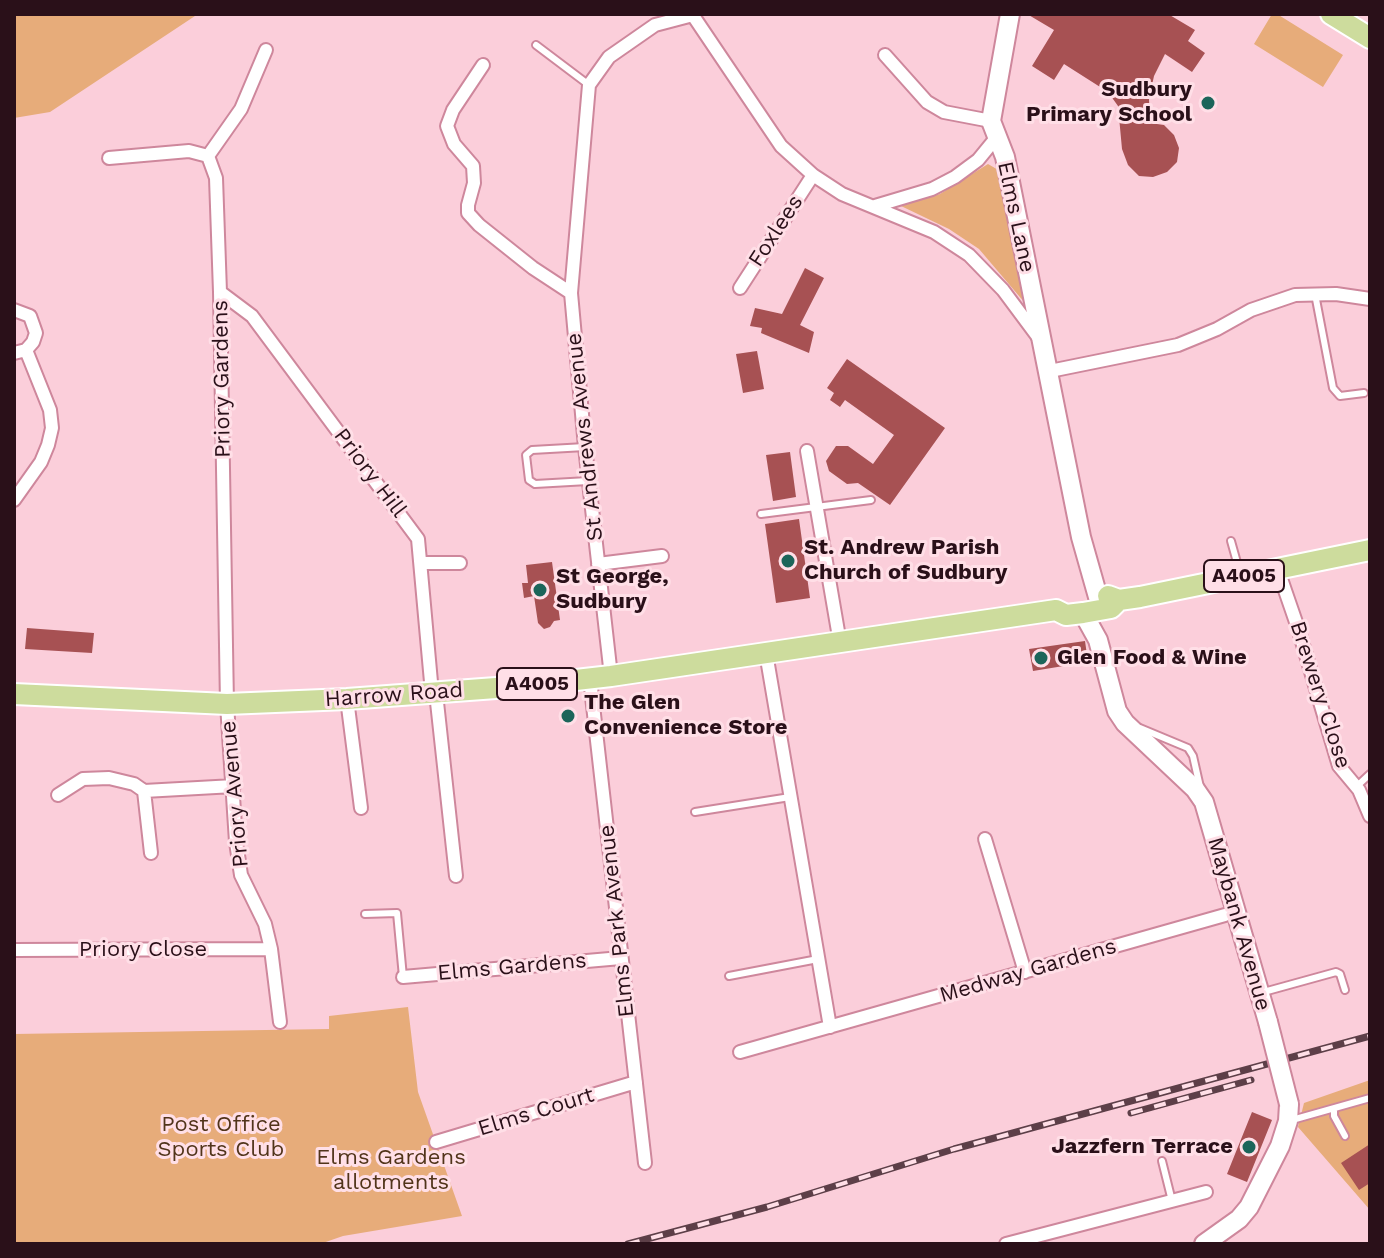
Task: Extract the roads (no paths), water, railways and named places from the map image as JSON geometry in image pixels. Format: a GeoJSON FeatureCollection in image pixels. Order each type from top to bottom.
{"type":"FeatureCollection","features":[{"type":"Feature","properties":{"kind":"main road"},"geometry":{"type":"LineString","coordinates":[[1331,14],[1370,38]]}},
{"type":"Feature","properties":{"kind":"main road","name":"Harrow Road"},"geometry":{"type":"LineString","coordinates":[[1056,610],[1064,602],[1109,602],[1370,550]]}},
{"type":"Feature","properties":{"kind":"main road","name":"Harrow Road"},"geometry":{"type":"LineString","coordinates":[[14,694],[227,704],[434,693],[600,678],[1056,610],[1066,615],[1083,613],[1109,602]]}},
{"type":"Feature","properties":{"kind":"street"},"geometry":{"type":"LineString","coordinates":[[885,55],[927,102],[944,112],[993,130],[1010,14]]}},
{"type":"Feature","properties":{"kind":"street"},"geometry":{"type":"LineString","coordinates":[[589,85],[609,57],[655,25],[692,15]]}},
{"type":"Feature","properties":{"kind":"street","name":"Elms Lane"},"geometry":{"type":"LineString","coordinates":[[692,15],[773,135],[813,175],[842,194],[934,232],[969,255],[1003,290],[1042,343]]}},
{"type":"Feature","properties":{"kind":"street"},"geometry":{"type":"LineString","coordinates":[[109,158],[189,151],[208,156],[241,109],[266,50]]}},
{"type":"Feature","properties":{"kind":"street"},"geometry":{"type":"LineString","coordinates":[[483,65],[453,110],[447,126],[454,144],[473,166],[474,183],[468,213],[549,281],[571,293]]}},
{"type":"Feature","properties":{"kind":"street","name":"St Andrews Avenue"},"geometry":{"type":"LineString","coordinates":[[589,85],[571,293],[598,564],[600,678]]}},
{"type":"Feature","properties":{"kind":"street","name":"Elms Lane"},"geometry":{"type":"LineString","coordinates":[[875,206],[932,189],[955,177],[978,160],[993,130]]}},
{"type":"Feature","properties":{"kind":"street","name":"Elms Lane"},"geometry":{"type":"LineString","coordinates":[[993,130],[1005,157],[1081,537],[1109,602]]}},
{"type":"Feature","properties":{"kind":"street","name":"Priory Gardens"},"geometry":{"type":"LineString","coordinates":[[208,156],[216,178],[220,292],[227,704]]}},
{"type":"Feature","properties":{"kind":"street","name":"Foxlees"},"geometry":{"type":"LineString","coordinates":[[740,288],[813,175]]}},
{"type":"Feature","properties":{"kind":"street","name":"Priory Hill"},"geometry":{"type":"LineString","coordinates":[[220,292],[252,316],[418,539],[456,876]]}},
{"type":"Feature","properties":{"kind":"street"},"geometry":{"type":"LineString","coordinates":[[1050,371],[1178,345],[1273,301],[1315,294],[1357,295],[1370,299]]}},
{"type":"Feature","properties":{"kind":"street"},"geometry":{"type":"LineString","coordinates":[[14,310],[30,316],[35,324],[33,342],[20,351],[50,410],[52,428],[41,462],[14,500]]}},
{"type":"Feature","properties":{"kind":"street"},"geometry":{"type":"LineString","coordinates":[[807,451],[840,643]]}},
{"type":"Feature","properties":{"kind":"street"},"geometry":{"type":"LineString","coordinates":[[598,564],[662,556]]}},
{"type":"Feature","properties":{"kind":"street"},"geometry":{"type":"LineString","coordinates":[[421,563],[460,563]]}},
{"type":"Feature","properties":{"kind":"street","name":"Brewery Close"},"geometry":{"type":"LineString","coordinates":[[1278,570],[1339,766],[1364,799],[1370,816]]}},
{"type":"Feature","properties":{"kind":"street"},"geometry":{"type":"LineString","coordinates":[[1098,640],[1098,630],[1109,602]]}},
{"type":"Feature","properties":{"kind":"street","name":"Maybank Avenue"},"geometry":{"type":"LineString","coordinates":[[1083,613],[1098,640],[1112,698],[1125,723],[1195,789],[1204,802],[1268,1022],[1288,1112]]}},
{"type":"Feature","properties":{"kind":"street"},"geometry":{"type":"LineString","coordinates":[[766,653],[830,1027]]}},
{"type":"Feature","properties":{"kind":"street","name":"Elms Park Avenue"},"geometry":{"type":"LineString","coordinates":[[600,678],[621,958],[645,1163]]}},
{"type":"Feature","properties":{"kind":"street"},"geometry":{"type":"LineString","coordinates":[[347,699],[361,808]]}},
{"type":"Feature","properties":{"kind":"street","name":"Priory Avenue"},"geometry":{"type":"LineString","coordinates":[[227,704],[241,875],[265,924],[280,1022]]}},
{"type":"Feature","properties":{"kind":"street"},"geometry":{"type":"LineString","coordinates":[[58,795],[83,779],[109,778],[134,784],[144,791],[234,786]]}},
{"type":"Feature","properties":{"kind":"street"},"geometry":{"type":"LineString","coordinates":[[144,791],[151,853]]}},
{"type":"Feature","properties":{"kind":"street"},"geometry":{"type":"LineString","coordinates":[[985,839],[1025,972]]}},
{"type":"Feature","properties":{"kind":"street","name":"Medway Gardens"},"geometry":{"type":"LineString","coordinates":[[740,1052],[1225,915]]}},
{"type":"Feature","properties":{"kind":"street","name":"Priory Close"},"geometry":{"type":"LineString","coordinates":[[14,950],[271,949]]}},
{"type":"Feature","properties":{"kind":"street","name":"Elms Gardens"},"geometry":{"type":"LineString","coordinates":[[403,977],[621,958]]}},
{"type":"Feature","properties":{"kind":"street","name":"Elms Court"},"geometry":{"type":"LineString","coordinates":[[436,1142],[636,1082]]}},
{"type":"Feature","properties":{"kind":"street"},"geometry":{"type":"LineString","coordinates":[[1204,1244],[1239,1219],[1249,1207],[1280,1146],[1288,1112]]}},
{"type":"Feature","properties":{"kind":"street"},"geometry":{"type":"LineString","coordinates":[[1006,1244],[1206,1192]]}},
{"type":"Feature","properties":{"kind":"lane"},"geometry":{"type":"LineString","coordinates":[[536,45],[589,85]]}},
{"type":"Feature","properties":{"kind":"lane"},"geometry":{"type":"LineString","coordinates":[[1315,294],[1333,388],[1340,396],[1364,393]]}},
{"type":"Feature","properties":{"kind":"lane"},"geometry":{"type":"LineString","coordinates":[[585,447],[532,450],[526,455],[529,480],[535,484],[588,481]]}},
{"type":"Feature","properties":{"kind":"lane"},"geometry":{"type":"LineString","coordinates":[[761,514],[871,500]]}},
{"type":"Feature","properties":{"kind":"lane"},"geometry":{"type":"LineString","coordinates":[[1231,541],[1241,577]]}},
{"type":"Feature","properties":{"kind":"lane"},"geometry":{"type":"LineString","coordinates":[[1356,787],[1370,774]]}},
{"type":"Feature","properties":{"kind":"lane"},"geometry":{"type":"LineString","coordinates":[[695,812],[791,797]]}},
{"type":"Feature","properties":{"kind":"lane"},"geometry":{"type":"LineString","coordinates":[[365,914],[397,913],[403,977]]}},
{"type":"Feature","properties":{"kind":"lane"},"geometry":{"type":"LineString","coordinates":[[729,976],[818,959]]}},
{"type":"Feature","properties":{"kind":"lane"},"geometry":{"type":"LineString","coordinates":[[1260,993],[1336,972],[1340,974],[1345,990]]}},
{"type":"Feature","properties":{"kind":"lane"},"geometry":{"type":"LineString","coordinates":[[1288,1112],[1334,1110],[1370,1098]]}},
{"type":"Feature","properties":{"kind":"lane"},"geometry":{"type":"LineString","coordinates":[[1334,1110],[1345,1136]]}},
{"type":"Feature","properties":{"kind":"lane"},"geometry":{"type":"LineString","coordinates":[[1162,1161],[1172,1201]]}},
{"type":"Feature","properties":{"kind":"railway"},"geometry":{"type":"LineString","coordinates":[[628,1244],[767,1207],[954,1149],[1370,1036]]}},
{"type":"Feature","properties":{"kind":"railway"},"geometry":{"type":"LineString","coordinates":[[1131,1113],[1251,1080]]}},
{"type":"Feature","properties":{"kind":"place","name":"Sudbury Primary School"},"geometry":{"type":"Point","coordinates":[1208,103]}},
{"type":"Feature","properties":{"kind":"place","name":"St. Andrew Parish Church of Sudbury"},"geometry":{"type":"Point","coordinates":[788,561]}},
{"type":"Feature","properties":{"kind":"place","name":"St George, Sudbury"},"geometry":{"type":"Point","coordinates":[540,590]}},
{"type":"Feature","properties":{"kind":"place","name":"Glen Food & Wine"},"geometry":{"type":"Point","coordinates":[1041,658]}},
{"type":"Feature","properties":{"kind":"place","name":"The Glen Convenience Store"},"geometry":{"type":"Point","coordinates":[568,716]}},
{"type":"Feature","properties":{"kind":"place","name":"Jazzfern Terrace"},"geometry":{"type":"Point","coordinates":[1249,1147]}},
{"type":"Feature","properties":{"kind":"park label","name":"Post Office Sports Club"},"geometry":{"type":"Point","coordinates":[221,1138]}},
{"type":"Feature","properties":{"kind":"park label","name":"Elms Gardens allotments"},"geometry":{"type":"Point","coordinates":[391,1170]}}]}
